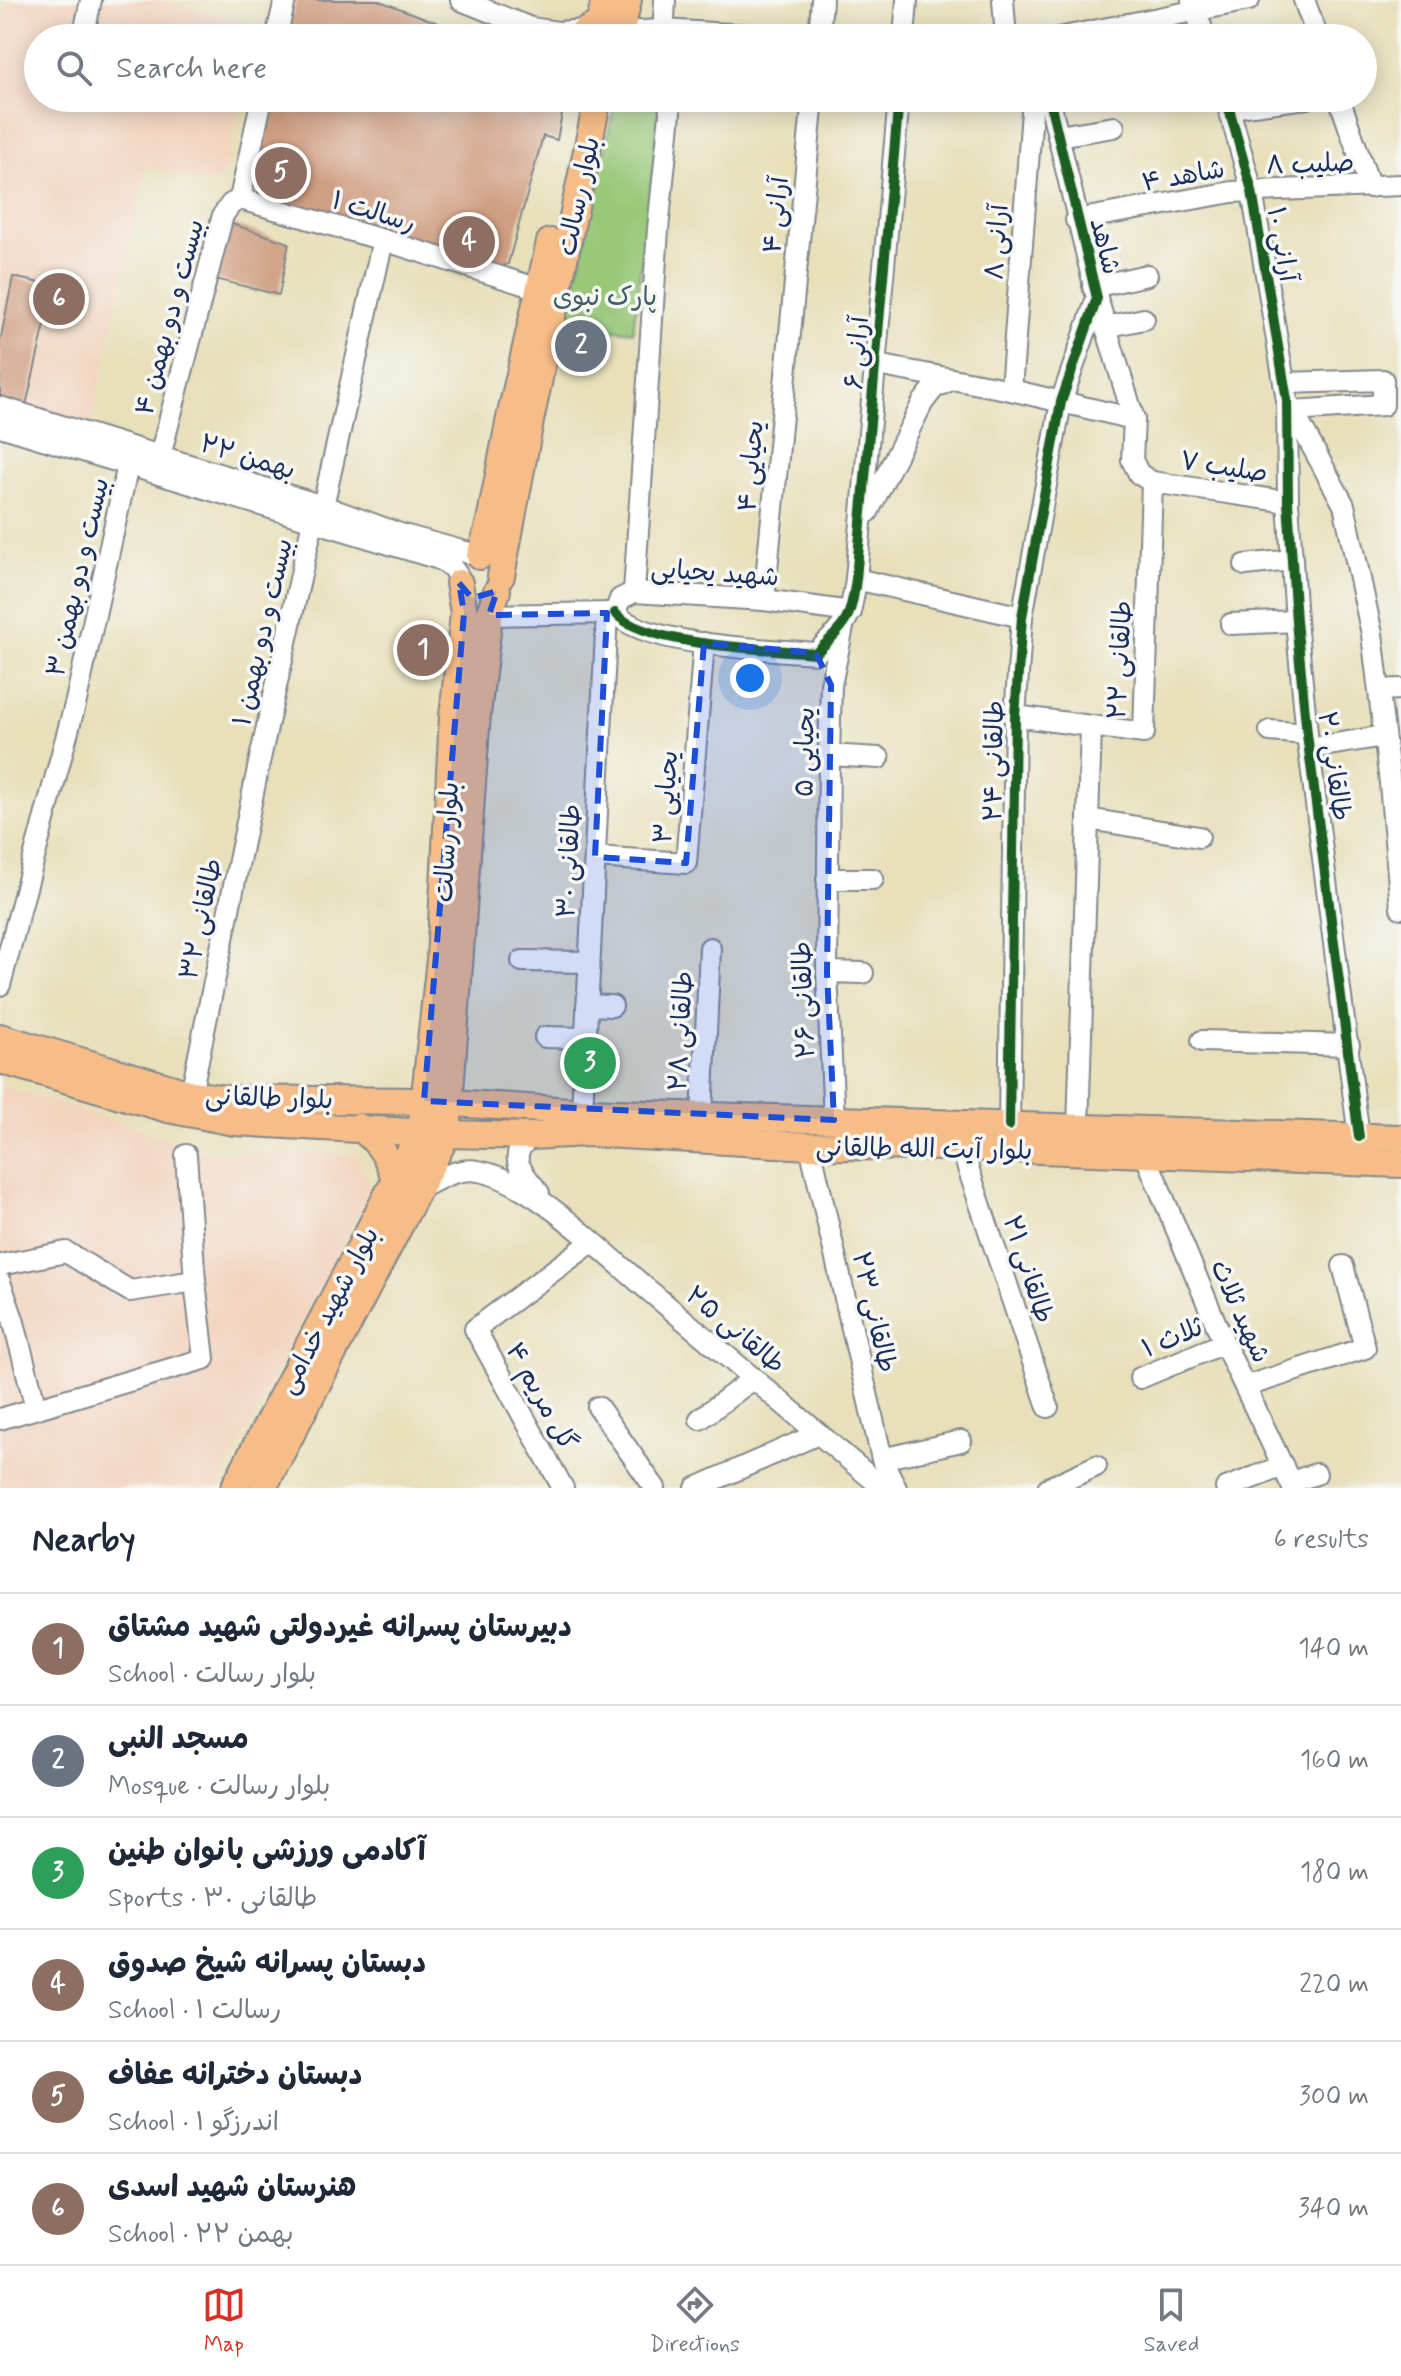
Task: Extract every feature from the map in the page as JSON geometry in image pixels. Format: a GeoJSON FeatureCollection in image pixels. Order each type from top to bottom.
{"type":"FeatureCollection","features":[{"type":"Feature","properties":{"kind":"main road"},"geometry":{"type":"LineString","coordinates":[[606,24],[628,0]]}},
{"type":"Feature","properties":{"kind":"main road","name":"بلوار رسالت"},"geometry":{"type":"LineString","coordinates":[[480,556],[580,112]]}},
{"type":"Feature","properties":{"kind":"main road","name":"بلوار رسالت"},"geometry":{"type":"LineString","coordinates":[[437,1102],[477,714],[496,594],[595,112]]}},
{"type":"Feature","properties":{"kind":"main road"},"geometry":{"type":"LineString","coordinates":[[480,556],[497,564],[496,594],[486,599],[466,595],[458,579],[463,564],[480,556]]}},
{"type":"Feature","properties":{"kind":"main road","name":"بلوار رسالت"},"geometry":{"type":"LineString","coordinates":[[437,1102],[440,959],[453,716],[464,613],[458,579]]}},
{"type":"Feature","properties":{"kind":"main road","name":"بلوار طالقانی"},"geometry":{"type":"LineString","coordinates":[[0,1037],[191,1094],[227,1099],[437,1102]]}},
{"type":"Feature","properties":{"kind":"main road","name":"بلوار طالقانی"},"geometry":{"type":"LineString","coordinates":[[0,1060],[198,1117],[234,1122],[434,1133]]}},
{"type":"Feature","properties":{"kind":"main road"},"geometry":{"type":"LineString","coordinates":[[434,1133],[437,1102]]}},
{"type":"Feature","properties":{"kind":"main road","name":"بلوار آیت الله طالقانی"},"geometry":{"type":"LineString","coordinates":[[437,1102],[582,1112],[642,1125],[810,1146],[961,1147],[1401,1138]]}},
{"type":"Feature","properties":{"kind":"main road","name":"بلوار آیت الله طالقانی"},"geometry":{"type":"LineString","coordinates":[[434,1133],[531,1136],[587,1133],[702,1116],[834,1120],[1078,1128],[1144,1142],[1401,1164]]}},
{"type":"Feature","properties":{"kind":"main road"},"geometry":{"type":"LineString","coordinates":[[359,1127],[378,1141],[406,1187]]}},
{"type":"Feature","properties":{"kind":"main road","name":"بلوار شهید خدامی"},"geometry":{"type":"LineString","coordinates":[[263,1488],[434,1133]]}},
{"type":"Feature","properties":{"kind":"main road","name":"بلوار شهید خدامی"},"geometry":{"type":"LineString","coordinates":[[234,1488],[406,1187]]}},
{"type":"Feature","properties":{"kind":"street"},"geometry":{"type":"LineString","coordinates":[[86,24],[91,0]]}},
{"type":"Feature","properties":{"kind":"street"},"geometry":{"type":"LineString","coordinates":[[279,24],[285,0]]}},
{"type":"Feature","properties":{"kind":"street"},"geometry":{"type":"LineString","coordinates":[[461,0],[516,24]]}},
{"type":"Feature","properties":{"kind":"street"},"geometry":{"type":"LineString","coordinates":[[664,24],[665,0]]}},
{"type":"Feature","properties":{"kind":"street"},"geometry":{"type":"LineString","coordinates":[[820,24],[822,0]]}},
{"type":"Feature","properties":{"kind":"street"},"geometry":{"type":"LineString","coordinates":[[905,24],[907,0]]}},
{"type":"Feature","properties":{"kind":"street"},"geometry":{"type":"LineString","coordinates":[[1003,0],[1005,24]]}},
{"type":"Feature","properties":{"kind":"street"},"geometry":{"type":"LineString","coordinates":[[1118,24],[1194,6],[1249,0]]}},
{"type":"Feature","properties":{"kind":"street"},"geometry":{"type":"LineString","coordinates":[[1304,0],[1313,24]]}},
{"type":"Feature","properties":{"kind":"street"},"geometry":{"type":"LineString","coordinates":[[240,199],[259,112]]}},
{"type":"Feature","properties":{"kind":"street"},"geometry":{"type":"LineString","coordinates":[[634,592],[658,229],[670,112]]}},
{"type":"Feature","properties":{"kind":"street","name":"آرانی ۴"},"geometry":{"type":"LineString","coordinates":[[788,337],[812,112]]}},
{"type":"Feature","properties":{"kind":"street","name":"آرانی ۶"},"geometry":{"type":"LineString","coordinates":[[847,620],[856,579],[898,112]]}},
{"type":"Feature","properties":{"kind":"street","name":"آرانی ۸"},"geometry":{"type":"LineString","coordinates":[[1011,390],[1032,112]]}},
{"type":"Feature","properties":{"kind":"street","name":"شاهد"},"geometry":{"type":"LineString","coordinates":[[1052,112],[1095,292],[1061,402]]}},
{"type":"Feature","properties":{"kind":"street","name":"آرانی ۱۰"},"geometry":{"type":"LineString","coordinates":[[1230,112],[1252,191],[1288,398]]}},
{"type":"Feature","properties":{"kind":"street"},"geometry":{"type":"LineString","coordinates":[[1344,112],[1370,187]]}},
{"type":"Feature","properties":{"kind":"street"},"geometry":{"type":"LineString","coordinates":[[1058,136],[1114,127]]}},
{"type":"Feature","properties":{"kind":"street","name":"صلیب ۸"},"geometry":{"type":"LineString","coordinates":[[1252,191],[1401,185]]}},
{"type":"Feature","properties":{"kind":"street","name":"شاهد ۴"},"geometry":{"type":"LineString","coordinates":[[1076,220],[1252,191]]}},
{"type":"Feature","properties":{"kind":"street","name":"رسالت ۱"},"geometry":{"type":"LineString","coordinates":[[240,199],[539,289]]}},
{"type":"Feature","properties":{"kind":"street","name":"بیست و دو بهمن ۴"},"geometry":{"type":"LineString","coordinates":[[160,456],[223,215],[231,204],[240,199]]}},
{"type":"Feature","properties":{"kind":"street","name":"بیست و دو بهمن ۱"},"geometry":{"type":"LineString","coordinates":[[261,754],[383,240]]}},
{"type":"Feature","properties":{"kind":"street"},"geometry":{"type":"LineString","coordinates":[[1147,275],[1095,292],[1134,419],[1132,460],[1139,474],[1152,482]]}},
{"type":"Feature","properties":{"kind":"street"},"geometry":{"type":"LineString","coordinates":[[1105,327],[1144,319]]}},
{"type":"Feature","properties":{"kind":"street","name":"یحیایی ۴"},"geometry":{"type":"LineString","coordinates":[[764,600],[788,337]]}},
{"type":"Feature","properties":{"kind":"street"},"geometry":{"type":"LineString","coordinates":[[877,365],[1011,390],[1134,419]]}},
{"type":"Feature","properties":{"kind":"street"},"geometry":{"type":"LineString","coordinates":[[861,525],[923,402],[934,388],[951,380]]}},
{"type":"Feature","properties":{"kind":"street"},"geometry":{"type":"LineString","coordinates":[[1288,398],[1344,505],[1372,634],[1401,908]]}},
{"type":"Feature","properties":{"kind":"street","name":"طالقانی ۲۰"},"geometry":{"type":"LineString","coordinates":[[1288,398],[1288,502],[1296,621],[1359,1137]]}},
{"type":"Feature","properties":{"kind":"street","name":"طالقانی ۲۴"},"geometry":{"type":"LineString","coordinates":[[1009,1126],[1015,716],[1022,617],[1061,402]]}},
{"type":"Feature","properties":{"kind":"street","name":"۲۲ بهمن"},"geometry":{"type":"LineString","coordinates":[[0,407],[160,456],[439,559],[451,566],[458,579]]}},
{"type":"Feature","properties":{"kind":"street","name":"۲۲ بهمن"},"geometry":{"type":"LineString","coordinates":[[0,426],[128,465],[480,556]]}},
{"type":"Feature","properties":{"kind":"street","name":"بیست و دو بهمن ۳"},"geometry":{"type":"LineString","coordinates":[[0,985],[76,701],[128,465]]}},
{"type":"Feature","properties":{"kind":"street","name":"صلیب ۷"},"geometry":{"type":"LineString","coordinates":[[1152,482],[1288,502]]}},
{"type":"Feature","properties":{"kind":"street","name":"طالقانی ۲۲"},"geometry":{"type":"LineString","coordinates":[[1078,1128],[1091,727],[1144,733],[1152,482]]}},
{"type":"Feature","properties":{"kind":"street"},"geometry":{"type":"LineString","coordinates":[[1245,565],[1292,560]]}},
{"type":"Feature","properties":{"kind":"street"},"geometry":{"type":"LineString","coordinates":[[856,579],[1022,617]]}},
{"type":"Feature","properties":{"kind":"street","name":"شهید یحیایی"},"geometry":{"type":"LineString","coordinates":[[611,613],[620,599],[634,592],[764,600],[847,620]]}},
{"type":"Feature","properties":{"kind":"street"},"geometry":{"type":"LineString","coordinates":[[496,594],[611,613],[623,621],[658,634],[704,643],[816,653]]}},
{"type":"Feature","properties":{"kind":"street","name":"طالقانی ۳۰"},"geometry":{"type":"LineString","coordinates":[[582,1112],[611,613]]}},
{"type":"Feature","properties":{"kind":"street"},"geometry":{"type":"LineString","coordinates":[[816,653],[847,620]]}},
{"type":"Feature","properties":{"kind":"street","name":"یحیایی ۵"},"geometry":{"type":"LineString","coordinates":[[827,879],[831,685],[847,620]]}},
{"type":"Feature","properties":{"kind":"street"},"geometry":{"type":"LineString","coordinates":[[1231,624],[1296,621]]}},
{"type":"Feature","properties":{"kind":"street","name":"یحیایی ۳"},"geometry":{"type":"LineString","coordinates":[[595,857],[686,863],[704,643]]}},
{"type":"Feature","properties":{"kind":"street"},"geometry":{"type":"LineString","coordinates":[[816,653],[831,685]]}},
{"type":"Feature","properties":{"kind":"street"},"geometry":{"type":"LineString","coordinates":[[1379,690],[1401,689]]}},
{"type":"Feature","properties":{"kind":"street"},"geometry":{"type":"LineString","coordinates":[[1015,716],[1091,727]]}},
{"type":"Feature","properties":{"kind":"street"},"geometry":{"type":"LineString","coordinates":[[1270,731],[1309,741],[1384,736]]}},
{"type":"Feature","properties":{"kind":"street","name":"طالقانی ۳۲"},"geometry":{"type":"LineString","coordinates":[[191,1094],[261,754]]}},
{"type":"Feature","properties":{"kind":"street"},"geometry":{"type":"LineString","coordinates":[[829,755],[879,758]]}},
{"type":"Feature","properties":{"kind":"street"},"geometry":{"type":"LineString","coordinates":[[1088,819],[1199,837]]}},
{"type":"Feature","properties":{"kind":"street"},"geometry":{"type":"LineString","coordinates":[[827,879],[873,879]]}},
{"type":"Feature","properties":{"kind":"street","name":"طالقانی ۲۶"},"geometry":{"type":"LineString","coordinates":[[827,879],[827,972],[834,1120]]}},
{"type":"Feature","properties":{"kind":"street","name":"طالقانی ۲۸"},"geometry":{"type":"LineString","coordinates":[[702,1116],[710,948]]}},
{"type":"Feature","properties":{"kind":"street"},"geometry":{"type":"LineString","coordinates":[[522,961],[589,962]]}},
{"type":"Feature","properties":{"kind":"street"},"geometry":{"type":"LineString","coordinates":[[827,972],[863,973]]}},
{"type":"Feature","properties":{"kind":"street"},"geometry":{"type":"LineString","coordinates":[[587,1005],[612,1006]]}},
{"type":"Feature","properties":{"kind":"street"},"geometry":{"type":"LineString","coordinates":[[545,1037],[585,1038]]}},
{"type":"Feature","properties":{"kind":"street"},"geometry":{"type":"LineString","coordinates":[[1202,1041],[1349,1045]]}},
{"type":"Feature","properties":{"kind":"street"},"geometry":{"type":"LineString","coordinates":[[531,1136],[519,1146],[516,1156],[521,1170],[554,1212]]}},
{"type":"Feature","properties":{"kind":"street","name":"شهید ثلاث"},"geometry":{"type":"LineString","coordinates":[[1144,1142],[1224,1343],[1289,1479]]}},
{"type":"Feature","properties":{"kind":"street","name":"طالقانی ۲۳"},"geometry":{"type":"LineString","coordinates":[[810,1146],[882,1459],[896,1488]]}},
{"type":"Feature","properties":{"kind":"street","name":"طالقانی ۲۱"},"geometry":{"type":"LineString","coordinates":[[961,1147],[1048,1407]]}},
{"type":"Feature","properties":{"kind":"street"},"geometry":{"type":"LineString","coordinates":[[0,1419],[204,1359],[186,1155]]}},
{"type":"Feature","properties":{"kind":"street"},"geometry":{"type":"LineString","coordinates":[[406,1187],[456,1173],[478,1171],[511,1181],[554,1212]]}},
{"type":"Feature","properties":{"kind":"street","name":"طالقانی ۲۵"},"geometry":{"type":"LineString","coordinates":[[554,1212],[883,1488]]}},
{"type":"Feature","properties":{"kind":"street","name":"گل مریم ۴"},"geometry":{"type":"LineString","coordinates":[[563,1488],[475,1329],[592,1242]]}},
{"type":"Feature","properties":{"kind":"street"},"geometry":{"type":"LineString","coordinates":[[0,1265],[66,1252],[130,1291],[195,1281]]}},
{"type":"Feature","properties":{"kind":"street"},"geometry":{"type":"LineString","coordinates":[[1247,1386],[1365,1348],[1343,1266]]}},
{"type":"Feature","properties":{"kind":"street"},"geometry":{"type":"LineString","coordinates":[[0,1282],[36,1408]]}},
{"type":"Feature","properties":{"kind":"street","name":"ثلاث ۱"},"geometry":{"type":"LineString","coordinates":[[1140,1378],[1224,1343]]}},
{"type":"Feature","properties":{"kind":"street"},"geometry":{"type":"LineString","coordinates":[[700,1419],[754,1378]]}},
{"type":"Feature","properties":{"kind":"street"},"geometry":{"type":"LineString","coordinates":[[598,1407],[655,1488]]}},
{"type":"Feature","properties":{"kind":"street"},"geometry":{"type":"LineString","coordinates":[[696,1488],[818,1434]]}},
{"type":"Feature","properties":{"kind":"street"},"geometry":{"type":"LineString","coordinates":[[882,1459],[961,1441]]}},
{"type":"Feature","properties":{"kind":"street"},"geometry":{"type":"LineString","coordinates":[[1048,1488],[1096,1466]]}},
{"type":"Feature","properties":{"kind":"street"},"geometry":{"type":"LineString","coordinates":[[1226,1488],[1316,1474]]}},
{"type":"Feature","properties":{"kind":"highlighted area"},"geometry":{"type":"Polygon","coordinates":[[[459,583],[472,598],[497,591],[489,615],[607,613],[595,857],[686,863],[704,643],[816,653],[831,685],[827,972],[834,1120],[424,1101],[464,613],[459,583]]]}},
{"type":"Feature","properties":{"kind":"shaded area"},"geometry":{"type":"Polygon","coordinates":[[[8,0],[159,0],[249,24],[24,24],[24,112],[238,112],[224,174],[209,184],[146,165],[90,429],[0,401],[0,35],[8,0]]]}},
{"type":"Feature","properties":{"kind":"shaded area"},"geometry":{"type":"Polygon","coordinates":[[[0,1085],[208,1153],[357,1154],[371,1189],[218,1488],[0,1488],[0,1085]]]}},
{"type":"Feature","properties":{"kind":"green space","name":"پارک نبوی"},"geometry":{"type":"Polygon","coordinates":[[[613,112],[660,112],[633,332],[566,324],[613,112]]]}},
{"type":"Feature","properties":{"kind":"building"},"geometry":{"type":"Polygon","coordinates":[[[296,0],[377,0],[441,24],[290,24],[296,0]]]}},
{"type":"Feature","properties":{"kind":"building"},"geometry":{"type":"Polygon","coordinates":[[[270,112],[562,112],[557,140],[543,136],[508,264],[494,269],[264,198],[255,182],[270,112]]]}},
{"type":"Feature","properties":{"kind":"building"},"geometry":{"type":"Polygon","coordinates":[[[229,223],[289,243],[279,295],[215,279],[229,223]]]}},
{"type":"Feature","properties":{"kind":"building"},"geometry":{"type":"Polygon","coordinates":[[[13,277],[54,286],[24,414],[0,402],[0,342],[13,277]]]}},
{"type":"Feature","properties":{"kind":"cycle path"},"geometry":{"type":"LineString","coordinates":[[615,613],[631,624],[680,640],[816,653],[845,621],[852,604],[856,579],[898,112]]}},
{"type":"Feature","properties":{"kind":"cycle path"},"geometry":{"type":"LineString","coordinates":[[1009,1126],[1015,716],[1022,617],[1061,402],[1097,298],[1052,112]]}},
{"type":"Feature","properties":{"kind":"cycle path"},"geometry":{"type":"LineString","coordinates":[[1230,112],[1252,191],[1287,400],[1288,502],[1307,734],[1359,1137]]}},
{"type":"Feature","properties":{"kind":"place","name":"دبستان دخترانه عفاف"},"geometry":{"type":"Point","coordinates":[281,173]}},
{"type":"Feature","properties":{"kind":"place","name":"دبستان پسرانه شیخ صدوق"},"geometry":{"type":"Point","coordinates":[469,242]}},
{"type":"Feature","properties":{"kind":"place","name":"هنرستان شهید اسدی"},"geometry":{"type":"Point","coordinates":[59,299]}},
{"type":"Feature","properties":{"kind":"place","name":"مسجد النبی"},"geometry":{"type":"Point","coordinates":[581,346]}},
{"type":"Feature","properties":{"kind":"place","name":"دبیرستان پسرانه غیردولتی شهید مشتاق"},"geometry":{"type":"Point","coordinates":[423,650]}},
{"type":"Feature","properties":{"kind":"place","name":"آکادمی ورزشی بانوان طنین"},"geometry":{"type":"Point","coordinates":[590,1063]}}]}
